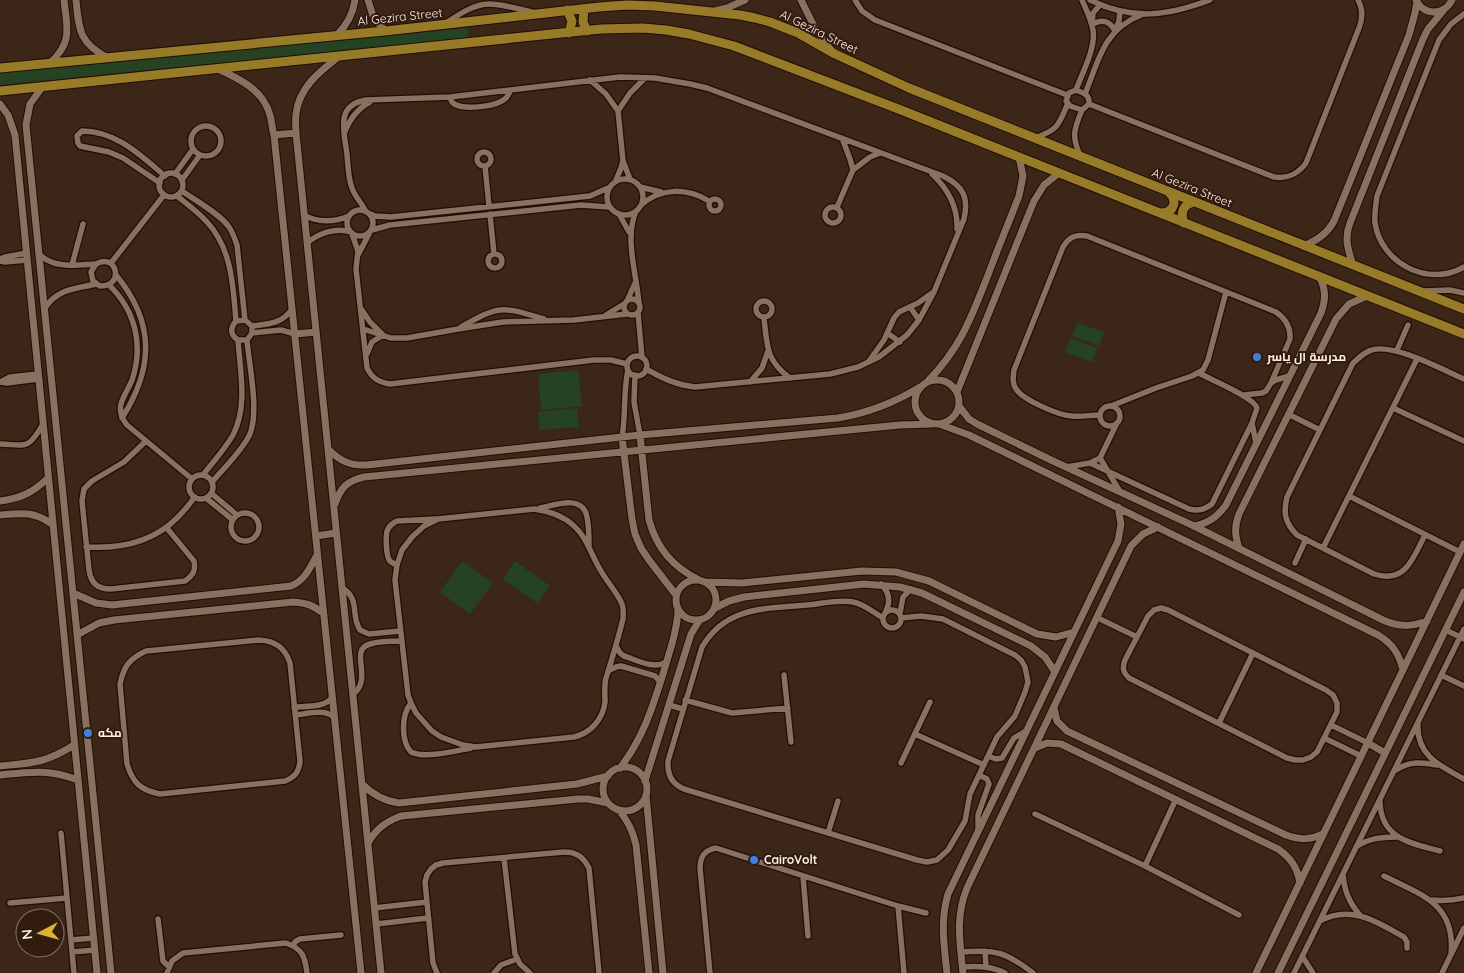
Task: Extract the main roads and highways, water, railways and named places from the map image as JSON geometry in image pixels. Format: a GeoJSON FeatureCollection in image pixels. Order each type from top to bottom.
{"type":"FeatureCollection","features":[{"type":"Feature","properties":{"kind":"main road","name":"Al Gezira Street"},"geometry":{"type":"LineString","coordinates":[[0,68],[385,31],[627,5],[740,15],[770,22],[798,33],[834,54],[910,88],[1464,309]]}},
{"type":"Feature","properties":{"kind":"main road"},"geometry":{"type":"LineString","coordinates":[[584,9],[583,22],[587,31]]}},
{"type":"Feature","properties":{"kind":"main road"},"geometry":{"type":"LineString","coordinates":[[567,10],[572,22],[569,33]]}},
{"type":"Feature","properties":{"kind":"main road"},"geometry":{"type":"LineString","coordinates":[[0,91],[620,28],[643,28],[689,34],[712,39],[753,53],[1464,334]]}},
{"type":"Feature","properties":{"kind":"main road"},"geometry":{"type":"LineString","coordinates":[[1161,213],[1167,213],[1174,206],[1174,200],[1169,192]]}},
{"type":"Feature","properties":{"kind":"main road"},"geometry":{"type":"LineString","coordinates":[[1184,223],[1182,211],[1186,206],[1194,202]]}},
{"type":"Feature","properties":{"kind":"place","name":"مدرسة ال ياسر"},"geometry":{"type":"Point","coordinates":[1257,357]}},
{"type":"Feature","properties":{"kind":"place","name":"مكه"},"geometry":{"type":"Point","coordinates":[88,733]}},
{"type":"Feature","properties":{"kind":"place","name":"CairoVolt"},"geometry":{"type":"Point","coordinates":[754,860]}}]}
